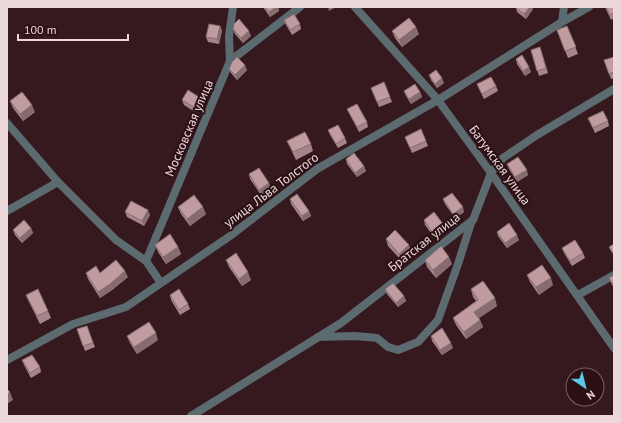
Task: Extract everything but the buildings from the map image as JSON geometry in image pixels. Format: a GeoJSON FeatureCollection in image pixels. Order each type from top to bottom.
{"type":"FeatureCollection","features":[{"type":"Feature","properties":{"kind":"street"},"geometry":{"type":"LineString","coordinates":[[230,61],[229,36],[233,7]]}},
{"type":"Feature","properties":{"kind":"street","name":"Московская улица"},"geometry":{"type":"LineString","coordinates":[[146,261],[230,61],[300,7]]}},
{"type":"Feature","properties":{"kind":"street","name":"Батумская улица"},"geometry":{"type":"LineString","coordinates":[[355,7],[438,100],[578,295],[614,348]]}},
{"type":"Feature","properties":{"kind":"street"},"geometry":{"type":"LineString","coordinates":[[562,22],[564,7]]}},
{"type":"Feature","properties":{"kind":"street","name":"улица Льва Толстого"},"geometry":{"type":"LineString","coordinates":[[7,360],[73,324],[126,307],[230,236],[317,169],[438,100],[562,22],[589,7]]}},
{"type":"Feature","properties":{"kind":"street","name":"Братская улица"},"geometry":{"type":"LineString","coordinates":[[191,416],[341,323],[473,220],[491,173],[503,158],[537,135],[614,89]]}},
{"type":"Feature","properties":{"kind":"street"},"geometry":{"type":"LineString","coordinates":[[7,123],[58,182],[116,240],[146,261],[161,283]]}},
{"type":"Feature","properties":{"kind":"street"},"geometry":{"type":"LineString","coordinates":[[7,211],[58,182]]}},
{"type":"Feature","properties":{"kind":"street"},"geometry":{"type":"LineString","coordinates":[[318,337],[355,336],[377,338],[388,347],[398,350],[418,342],[438,320],[473,220]]}},
{"type":"Feature","properties":{"kind":"street"},"geometry":{"type":"LineString","coordinates":[[578,295],[614,275]]}}]}
